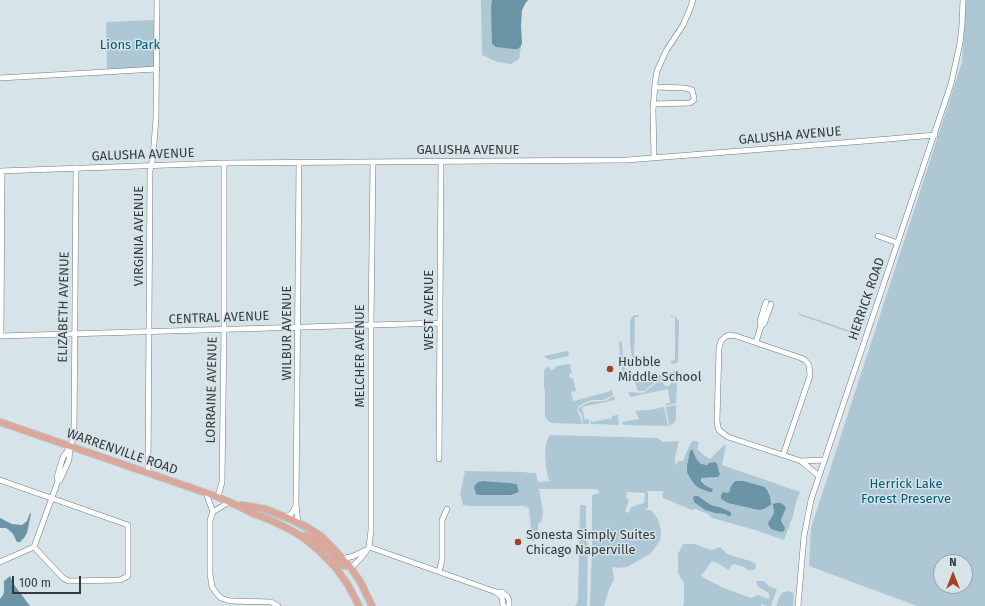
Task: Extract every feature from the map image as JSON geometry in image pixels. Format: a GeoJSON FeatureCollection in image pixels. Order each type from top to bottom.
{"type":"FeatureCollection","features":[{"type":"Feature","properties":{"kind":"main road","name":"WARRENVILLE ROAD"},"geometry":{"type":"LineString","coordinates":[[0,422],[229,502],[260,508],[286,517],[320,536],[330,545],[351,568],[372,606]]}},
{"type":"Feature","properties":{"kind":"main road","name":"WARRENVILLE ROAD"},"geometry":{"type":"LineString","coordinates":[[236,504],[254,514],[291,530],[318,549],[336,568],[348,585],[359,606]]}},
{"type":"Feature","properties":{"kind":"main road"},"geometry":{"type":"LineString","coordinates":[[301,536],[312,537],[342,564],[351,568]]}},
{"type":"Feature","properties":{"kind":"street","name":"VIRGINIA AVENUE"},"geometry":{"type":"LineString","coordinates":[[148,473],[150,171],[153,157],[156,118],[156,0]]}},
{"type":"Feature","properties":{"kind":"street"},"geometry":{"type":"LineString","coordinates":[[654,158],[654,87],[657,71],[663,56],[683,25],[693,0]]}},
{"type":"Feature","properties":{"kind":"street","name":"HERRICK ROAD"},"geometry":{"type":"LineString","coordinates":[[798,606],[804,536],[818,476],[935,135],[951,84],[957,60],[962,25],[963,0]]}},
{"type":"Feature","properties":{"kind":"street"},"geometry":{"type":"LineString","coordinates":[[0,78],[157,69]]}},
{"type":"Feature","properties":{"kind":"street"},"geometry":{"type":"LineString","coordinates":[[654,87],[685,88],[692,90],[694,98],[694,100],[690,103],[654,104]]}},
{"type":"Feature","properties":{"kind":"street","name":"GALUSHA AVENUE"},"geometry":{"type":"LineString","coordinates":[[1,171],[224,163],[627,160],[935,135]]}},
{"type":"Feature","properties":{"kind":"street","name":"WEST AVENUE"},"geometry":{"type":"LineString","coordinates":[[439,459],[441,161]]}},
{"type":"Feature","properties":{"kind":"street","name":"MELCHER AVENUE"},"geometry":{"type":"LineString","coordinates":[[368,549],[371,530],[373,162]]}},
{"type":"Feature","properties":{"kind":"street","name":"LORRAINE AVENUE"},"geometry":{"type":"LineString","coordinates":[[218,498],[222,482],[224,163]]}},
{"type":"Feature","properties":{"kind":"street","name":"WILBUR AVENUE"},"geometry":{"type":"LineString","coordinates":[[298,523],[296,504],[299,163]]}},
{"type":"Feature","properties":{"kind":"street","name":"ELIZABETH AVENUE"},"geometry":{"type":"LineString","coordinates":[[34,547],[58,481],[57,478],[63,457],[74,436],[76,168]]}},
{"type":"Feature","properties":{"kind":"street"},"geometry":{"type":"LineString","coordinates":[[0,336],[1,171]]}},
{"type":"Feature","properties":{"kind":"street"},"geometry":{"type":"LineString","coordinates":[[878,236],[898,243]]}},
{"type":"Feature","properties":{"kind":"street"},"geometry":{"type":"LineString","coordinates":[[756,342],[761,326],[764,324],[768,303]]}},
{"type":"Feature","properties":{"kind":"street","name":"CENTRAL AVENUE"},"geometry":{"type":"LineString","coordinates":[[0,336],[440,323]]}},
{"type":"Feature","properties":{"kind":"street"},"geometry":{"type":"LineString","coordinates":[[783,455],[810,376],[808,362],[801,358],[756,342],[732,335],[725,337],[719,344],[718,425],[720,431],[726,436],[783,455],[801,461],[824,460]]}},
{"type":"Feature","properties":{"kind":"street"},"geometry":{"type":"LineString","coordinates":[[801,461],[818,476]]}},
{"type":"Feature","properties":{"kind":"street"},"geometry":{"type":"LineString","coordinates":[[0,480],[128,525],[128,576],[120,580],[69,580],[63,578],[34,547],[0,562]]}},
{"type":"Feature","properties":{"kind":"street"},"geometry":{"type":"LineString","coordinates":[[206,493],[213,512],[210,523],[210,574],[211,583],[215,591],[221,598],[230,601],[271,602],[278,606]]}},
{"type":"Feature","properties":{"kind":"street"},"geometry":{"type":"LineString","coordinates":[[213,512],[229,502]]}},
{"type":"Feature","properties":{"kind":"street"},"geometry":{"type":"LineString","coordinates":[[286,517],[289,516],[294,510],[296,504]]}},
{"type":"Feature","properties":{"kind":"street"},"geometry":{"type":"LineString","coordinates":[[439,572],[442,560],[442,520],[447,509]]}},
{"type":"Feature","properties":{"kind":"street"},"geometry":{"type":"LineString","coordinates":[[351,568],[368,549]]}},
{"type":"Feature","properties":{"kind":"street"},"geometry":{"type":"LineString","coordinates":[[342,558],[354,556],[368,549],[505,594],[509,600],[509,606]]}},
{"type":"Feature","properties":{"kind":"street"},"geometry":{"type":"LineString","coordinates":[[496,592],[502,597],[504,606]]}},
{"type":"Feature","properties":{"kind":"green space"},"geometry":{"type":"Polygon","coordinates":[[[481,0],[492,0],[491,6],[518,49],[521,46],[519,59],[511,64],[497,62],[482,55],[481,0]]]}},
{"type":"Feature","properties":{"kind":"green space","name":"Herrick Lake Forest Preserve"},"geometry":{"type":"Polygon","coordinates":[[[966,0],[985,0],[985,606],[917,606],[809,566],[811,528],[962,62],[966,0]]]}},
{"type":"Feature","properties":{"kind":"green space","name":"Lions Park"},"geometry":{"type":"Polygon","coordinates":[[[155,20],[155,67],[107,70],[106,22],[155,20]]]}},
{"type":"Feature","properties":{"kind":"green space"},"geometry":{"type":"Polygon","coordinates":[[[798,313],[854,332],[854,334],[802,316],[798,313]]]}},
{"type":"Feature","properties":{"kind":"green space"},"geometry":{"type":"Polygon","coordinates":[[[634,315],[639,316],[635,317],[634,360],[639,361],[638,366],[632,359],[630,343],[630,321],[634,315]]]}},
{"type":"Feature","properties":{"kind":"green space"},"geometry":{"type":"Polygon","coordinates":[[[671,315],[676,317],[679,321],[678,361],[677,363],[672,364],[671,361],[675,360],[675,317],[671,317],[671,315]]]}},
{"type":"Feature","properties":{"kind":"green space"},"geometry":{"type":"Polygon","coordinates":[[[619,341],[622,343],[623,360],[627,379],[624,380],[621,364],[619,341]]]}},
{"type":"Feature","properties":{"kind":"green space"},"geometry":{"type":"Polygon","coordinates":[[[568,351],[569,356],[550,360],[544,356],[568,351]]]}},
{"type":"Feature","properties":{"kind":"green space"},"geometry":{"type":"Polygon","coordinates":[[[570,364],[572,373],[569,374],[570,378],[573,378],[576,391],[571,392],[573,401],[612,390],[613,395],[603,400],[592,400],[579,406],[577,410],[582,423],[581,424],[551,423],[545,416],[544,371],[548,367],[550,370],[555,369],[556,366],[570,364]]]}},
{"type":"Feature","properties":{"kind":"green space"},"geometry":{"type":"Polygon","coordinates":[[[675,371],[678,373],[678,379],[671,381],[666,379],[664,381],[655,382],[644,391],[638,391],[635,382],[675,371]]]}},
{"type":"Feature","properties":{"kind":"green space"},"geometry":{"type":"Polygon","coordinates":[[[663,382],[665,386],[669,386],[671,383],[677,383],[676,403],[666,406],[665,404],[670,403],[668,389],[630,397],[628,392],[643,393],[656,383],[663,382]]]}},
{"type":"Feature","properties":{"kind":"green space"},"geometry":{"type":"Polygon","coordinates":[[[614,396],[615,400],[582,407],[585,420],[589,419],[589,424],[583,424],[582,415],[578,410],[580,407],[589,402],[605,401],[614,396]]]}},
{"type":"Feature","properties":{"kind":"green space"},"geometry":{"type":"Polygon","coordinates":[[[676,405],[676,419],[673,424],[669,426],[666,407],[676,405]]]}},
{"type":"Feature","properties":{"kind":"green space"},"geometry":{"type":"Polygon","coordinates":[[[664,407],[668,426],[623,425],[622,422],[639,419],[635,411],[645,411],[664,407]]]}},
{"type":"Feature","properties":{"kind":"green space"},"geometry":{"type":"Polygon","coordinates":[[[618,415],[619,425],[591,424],[590,419],[592,422],[612,418],[612,416],[618,415]]]}},
{"type":"Feature","properties":{"kind":"green space"},"geometry":{"type":"Polygon","coordinates":[[[549,436],[658,438],[663,442],[679,441],[675,465],[678,461],[683,461],[692,441],[697,441],[699,443],[697,449],[710,459],[724,445],[726,445],[722,465],[800,492],[784,540],[712,518],[708,514],[695,509],[692,510],[663,498],[662,494],[664,491],[647,491],[648,508],[645,510],[651,510],[658,519],[661,530],[660,541],[650,554],[627,567],[612,567],[614,580],[609,589],[604,606],[590,606],[592,495],[599,493],[598,490],[539,489],[543,512],[542,521],[538,524],[539,533],[536,540],[532,541],[529,508],[523,506],[463,505],[460,494],[465,471],[536,473],[538,482],[551,481],[548,478],[545,453],[549,436]],[[694,452],[695,485],[710,487],[706,486],[701,478],[718,477],[720,471],[717,464],[701,465],[697,461],[694,452]],[[483,481],[479,495],[511,495],[510,483],[483,481]],[[735,481],[729,492],[723,493],[764,509],[771,504],[773,505],[774,513],[770,519],[784,524],[781,520],[786,508],[771,503],[769,491],[765,487],[744,481],[735,481]],[[627,492],[626,497],[629,501],[625,511],[629,513],[631,507],[644,503],[645,493],[627,492]],[[698,496],[705,510],[726,515],[729,511],[711,505],[698,496]]]}},
{"type":"Feature","properties":{"kind":"green space"},"geometry":{"type":"Polygon","coordinates":[[[580,505],[586,505],[586,541],[588,544],[587,606],[574,606],[577,604],[578,596],[580,505]]]}},
{"type":"Feature","properties":{"kind":"green space"},"geometry":{"type":"Polygon","coordinates":[[[260,510],[301,527],[319,540],[291,524],[259,512],[260,510]]]}},
{"type":"Feature","properties":{"kind":"green space"},"geometry":{"type":"Polygon","coordinates":[[[683,544],[695,544],[712,550],[720,547],[727,554],[756,564],[755,570],[748,570],[734,564],[729,570],[712,561],[701,575],[724,588],[751,598],[758,595],[769,599],[769,593],[758,587],[756,581],[764,581],[769,586],[777,589],[771,606],[761,604],[761,606],[683,606],[684,583],[678,573],[678,554],[683,544]]]}},
{"type":"Feature","properties":{"kind":"green space"},"geometry":{"type":"Polygon","coordinates":[[[787,591],[794,593],[793,606],[776,606],[782,593],[787,591]]]}},
{"type":"Feature","properties":{"kind":"shaded area"},"geometry":{"type":"Polygon","coordinates":[[[492,0],[528,0],[522,10],[522,43],[518,49],[496,47],[492,44],[492,0]]]}},
{"type":"Feature","properties":{"kind":"shaded area"},"geometry":{"type":"Polygon","coordinates":[[[692,449],[697,460],[701,464],[707,465],[715,462],[717,464],[720,474],[718,477],[701,478],[701,481],[706,486],[713,489],[712,492],[699,488],[695,485],[687,472],[690,451],[692,449]]]}},
{"type":"Feature","properties":{"kind":"shaded area"},"geometry":{"type":"Polygon","coordinates":[[[483,481],[516,484],[519,492],[511,495],[476,494],[474,488],[475,485],[478,482],[483,481]]]}},
{"type":"Feature","properties":{"kind":"shaded area"},"geometry":{"type":"Polygon","coordinates":[[[735,481],[744,481],[765,487],[770,496],[771,503],[780,503],[784,505],[786,508],[781,520],[785,528],[784,531],[781,532],[771,529],[769,526],[768,523],[774,513],[772,504],[759,510],[728,503],[721,499],[723,492],[729,492],[735,481]]]}},
{"type":"Feature","properties":{"kind":"shaded area"},"geometry":{"type":"Polygon","coordinates":[[[698,496],[711,505],[729,511],[731,515],[728,516],[705,510],[694,502],[693,497],[698,496]]]}},
{"type":"Feature","properties":{"kind":"shaded area"},"geometry":{"type":"Polygon","coordinates":[[[30,513],[27,533],[20,542],[17,542],[9,530],[6,528],[0,528],[0,518],[12,524],[22,525],[27,521],[30,513]]]}},
{"type":"Feature","properties":{"kind":"shaded area"},"geometry":{"type":"Polygon","coordinates":[[[10,576],[15,586],[30,606],[0,606],[0,599],[4,592],[4,581],[10,576]]]}},
{"type":"Feature","properties":{"kind":"place","name":"Hubble Middle School"},"geometry":{"type":"Point","coordinates":[610,369]}},
{"type":"Feature","properties":{"kind":"place","name":"Sonesta Simply Suites Chicago Naperville"},"geometry":{"type":"Point","coordinates":[518,542]}}]}
